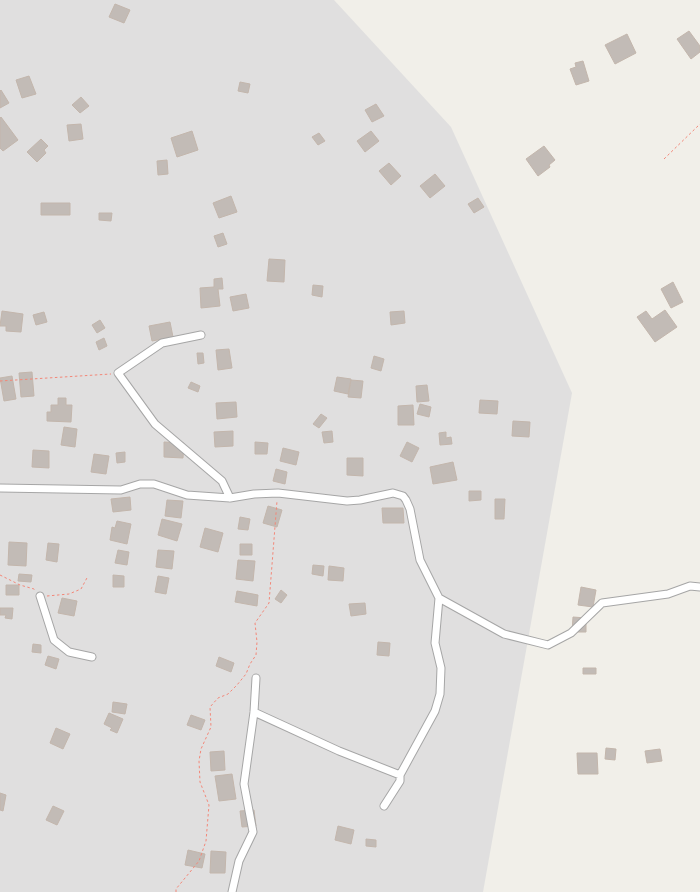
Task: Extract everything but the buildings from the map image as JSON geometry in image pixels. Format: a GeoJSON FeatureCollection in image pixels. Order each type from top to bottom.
{"type":"FeatureCollection","features":[{"type":"Feature","properties":{"kind":"street"},"geometry":{"type":"LineString","coordinates":[[201,335],[162,343],[118,373],[155,424],[222,481],[230,498]]}},
{"type":"Feature","properties":{"kind":"street"},"geometry":{"type":"LineString","coordinates":[[0,488],[121,490],[140,484],[154,484],[187,495],[230,498],[278,493],[347,501],[393,493],[403,496],[410,510],[420,560],[439,598],[435,643],[441,668],[440,694],[435,710],[400,775],[400,781],[384,806]]}},
{"type":"Feature","properties":{"kind":"street"},"geometry":{"type":"LineString","coordinates":[[439,598],[504,634],[548,645],[571,633],[602,603],[668,594],[690,586],[700,587]]}},
{"type":"Feature","properties":{"kind":"street"},"geometry":{"type":"LineString","coordinates":[[40,596],[54,640],[68,652],[92,657]]}},
{"type":"Feature","properties":{"kind":"street"},"geometry":{"type":"LineString","coordinates":[[232,892],[239,861],[253,832],[244,784],[254,712],[256,678]]}},
{"type":"Feature","properties":{"kind":"street"},"geometry":{"type":"LineString","coordinates":[[254,712],[339,751],[400,775]]}},
{"type":"Feature","properties":{"kind":"path"},"geometry":{"type":"LineString","coordinates":[[664,159],[700,124]]}},
{"type":"Feature","properties":{"kind":"path"},"geometry":{"type":"LineString","coordinates":[[0,381],[118,373]]}},
{"type":"Feature","properties":{"kind":"path"},"geometry":{"type":"LineString","coordinates":[[176,892],[176,889],[199,861],[206,841],[209,805],[200,782],[199,762],[201,749],[211,727],[210,707],[218,698],[228,694],[237,685],[246,674],[256,655],[255,623],[269,603],[278,493]]}},
{"type":"Feature","properties":{"kind":"path"},"geometry":{"type":"LineString","coordinates":[[0,575],[20,585],[34,589],[40,596],[69,594],[81,589],[88,576]]}},
{"type":"Feature","properties":{"kind":"shaded area"},"geometry":{"type":"Polygon","coordinates":[[[0,0],[334,0],[451,127],[572,393],[483,892],[0,892],[0,0]]]}}]}
